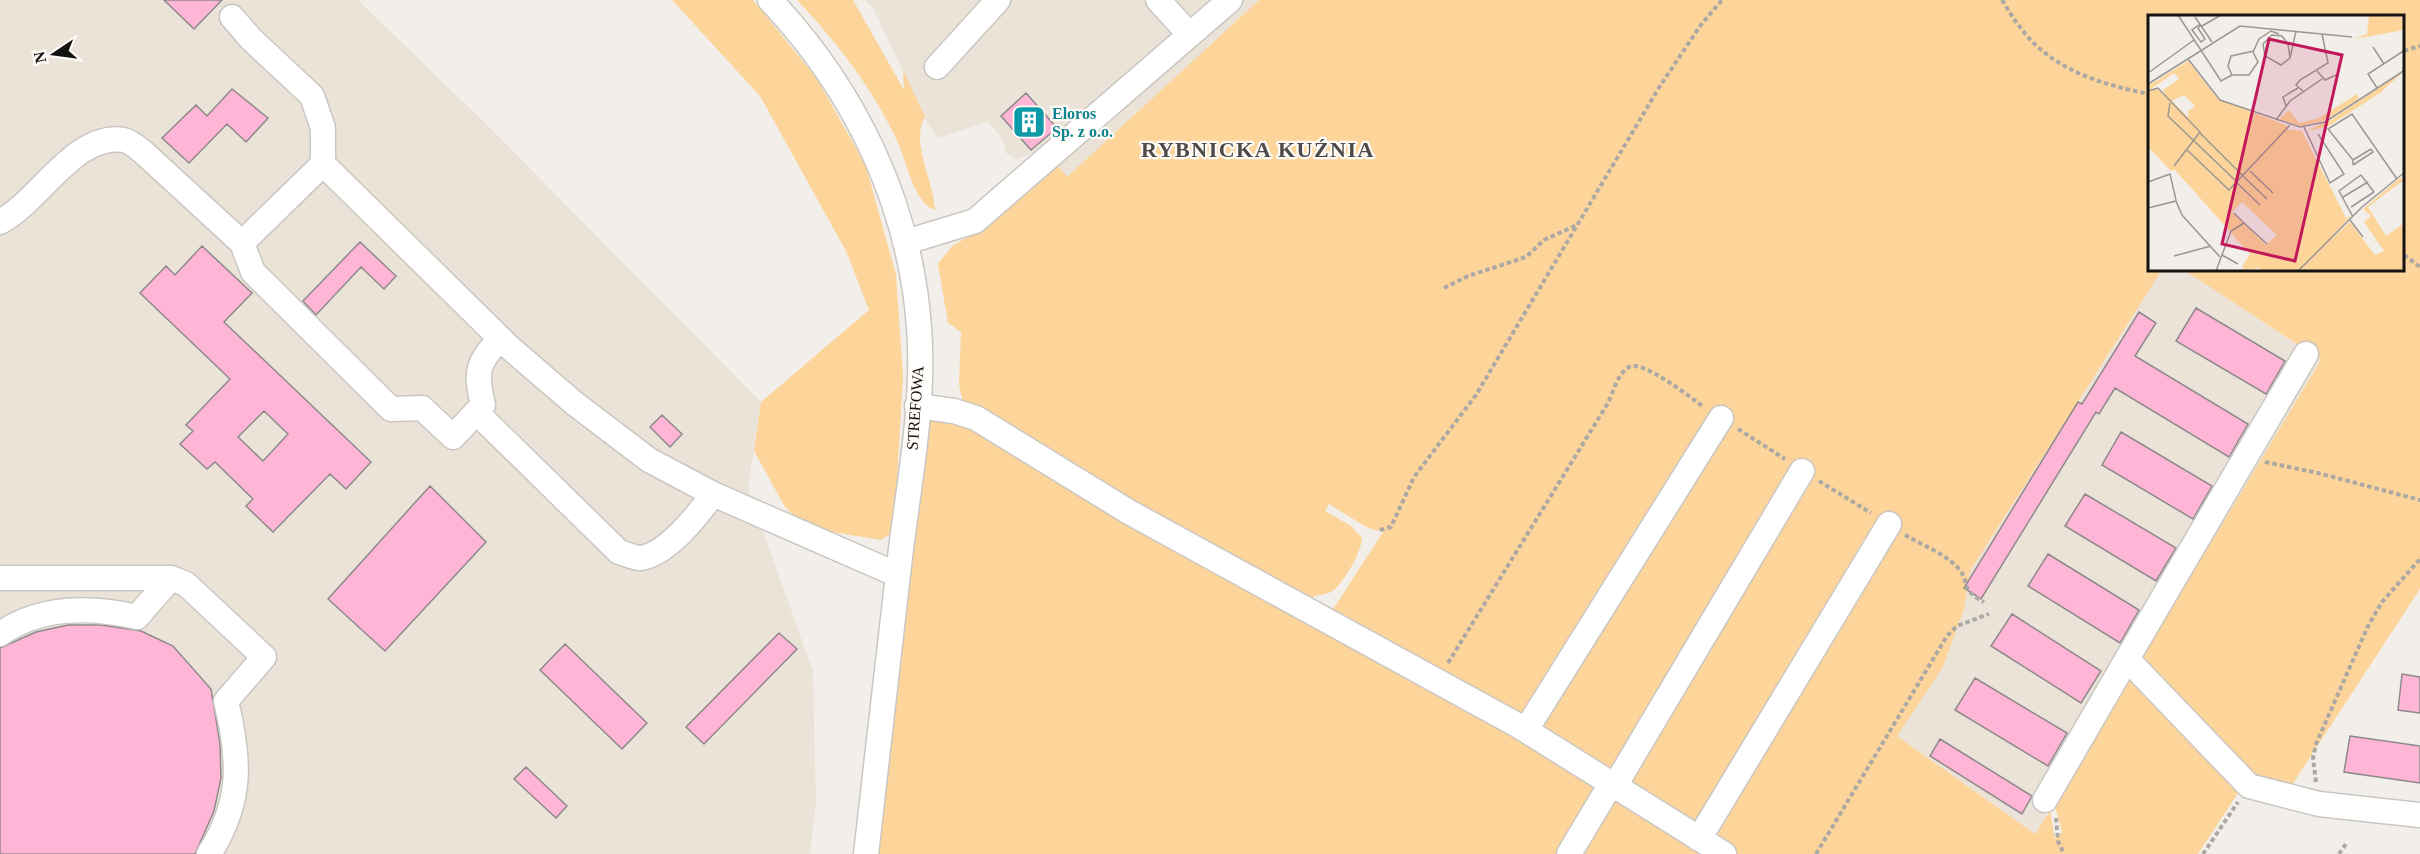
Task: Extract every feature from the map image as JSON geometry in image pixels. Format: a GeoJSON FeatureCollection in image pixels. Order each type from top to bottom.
{"type":"FeatureCollection","features":[{"type":"Feature","properties":{"kind":"street","name":"STREFOWA"},"geometry":{"type":"LineString","coordinates":[[770,0],[823,64],[859,121],[885,179],[906,242],[919,329],[918,406],[866,854]]}},
{"type":"Feature","properties":{"kind":"street"},"geometry":{"type":"LineString","coordinates":[[937,67],[998,0]]}},
{"type":"Feature","properties":{"kind":"street"},"geometry":{"type":"LineString","coordinates":[[1158,0],[1190,35]]}},
{"type":"Feature","properties":{"kind":"street"},"geometry":{"type":"LineString","coordinates":[[906,242],[975,221],[1230,0]]}},
{"type":"Feature","properties":{"kind":"street"},"geometry":{"type":"LineString","coordinates":[[232,17],[251,39],[312,96],[323,128],[323,164],[500,339],[574,403],[650,460],[713,494],[898,575]]}},
{"type":"Feature","properties":{"kind":"street"},"geometry":{"type":"LineString","coordinates":[[0,222],[18,212],[77,152],[98,142],[125,140],[143,152],[243,243],[253,272],[391,409],[422,408],[453,437],[483,405],[478,382],[482,358],[500,339]]}},
{"type":"Feature","properties":{"kind":"street"},"geometry":{"type":"LineString","coordinates":[[243,243],[323,164]]}},
{"type":"Feature","properties":{"kind":"street"},"geometry":{"type":"LineString","coordinates":[[2045,799],[2306,354]]}},
{"type":"Feature","properties":{"kind":"street"},"geometry":{"type":"LineString","coordinates":[[918,406],[954,411],[976,418],[1129,512],[1527,730],[1614,783],[1693,843],[1724,854]]}},
{"type":"Feature","properties":{"kind":"street"},"geometry":{"type":"LineString","coordinates":[[476,412],[619,552],[638,558],[657,554],[701,512],[713,494]]}},
{"type":"Feature","properties":{"kind":"street"},"geometry":{"type":"LineString","coordinates":[[1527,730],[1721,418]]}},
{"type":"Feature","properties":{"kind":"street"},"geometry":{"type":"LineString","coordinates":[[1569,854],[1802,471]]}},
{"type":"Feature","properties":{"kind":"street"},"geometry":{"type":"LineString","coordinates":[[1693,843],[1889,524]]}},
{"type":"Feature","properties":{"kind":"street"},"geometry":{"type":"LineString","coordinates":[[0,578],[171,578],[186,584],[264,657],[226,700],[235,740],[237,773],[233,803],[223,832],[209,854]]}},
{"type":"Feature","properties":{"kind":"street"},"geometry":{"type":"LineString","coordinates":[[0,634],[34,617],[62,610],[93,610],[137,618],[171,578]]}},
{"type":"Feature","properties":{"kind":"street"},"geometry":{"type":"LineString","coordinates":[[2127,659],[2248,786],[2319,804],[2420,815]]}},
{"type":"Feature","properties":{"kind":"path"},"geometry":{"type":"LineString","coordinates":[[1380,531],[1391,527],[1414,477],[1476,395],[1660,86],[1700,26],[1722,0]]}},
{"type":"Feature","properties":{"kind":"path"},"geometry":{"type":"LineString","coordinates":[[2002,0],[2020,28],[2050,58],[2106,85],[2148,94]]}},
{"type":"Feature","properties":{"kind":"path"},"geometry":{"type":"LineString","coordinates":[[2405,50],[2420,46]]}},
{"type":"Feature","properties":{"kind":"path"},"geometry":{"type":"LineString","coordinates":[[1444,288],[1468,276],[1526,257],[1544,240],[1577,225]]}},
{"type":"Feature","properties":{"kind":"path"},"geometry":{"type":"LineString","coordinates":[[2405,256],[2420,267]]}},
{"type":"Feature","properties":{"kind":"path"},"geometry":{"type":"LineString","coordinates":[[2250,452],[2267,464],[2318,473],[2420,500]]}},
{"type":"Feature","properties":{"kind":"path"},"geometry":{"type":"LineString","coordinates":[[2319,804],[2313,758],[2326,718],[2368,626],[2382,602],[2420,559]]}},
{"type":"Feature","properties":{"kind":"path"},"geometry":{"type":"LineString","coordinates":[[1816,854],[1947,636],[1957,626],[1989,614]]}},
{"type":"Feature","properties":{"kind":"path"},"geometry":{"type":"LineString","coordinates":[[2204,854],[2248,786]]}},
{"type":"Feature","properties":{"kind":"path"},"geometry":{"type":"LineString","coordinates":[[2045,799],[2055,813],[2058,841],[2064,854]]}},
{"type":"Feature","properties":{"kind":"path"},"geometry":{"type":"LineString","coordinates":[[2339,854],[2346,844],[2344,854]]}},
{"type":"Feature","properties":{"kind":"shaded area"},"geometry":{"type":"Polygon","coordinates":[[[0,0],[358,0],[486,124],[761,402],[748,488],[813,672],[816,804],[810,854],[0,854],[0,0]]]}},
{"type":"Feature","properties":{"kind":"shaded area"},"geometry":{"type":"Polygon","coordinates":[[[672,0],[753,0],[817,79],[866,166],[896,275],[903,376],[894,532],[881,540],[807,528],[785,507],[754,451],[761,402],[869,310],[846,251],[760,96],[672,0]]]}},
{"type":"Feature","properties":{"kind":"shaded area"},"geometry":{"type":"Polygon","coordinates":[[[797,0],[853,0],[904,90],[903,70],[925,117],[921,127],[921,150],[935,210],[921,199],[916,191],[898,143],[866,85],[827,33],[797,0]]]}},
{"type":"Feature","properties":{"kind":"shaded area"},"geometry":{"type":"Polygon","coordinates":[[[865,0],[1259,0],[1067,178],[1042,148],[1016,160],[1006,153],[1002,138],[988,122],[938,138],[928,124],[873,8],[865,0]]]}},
{"type":"Feature","properties":{"kind":"shaded area"},"geometry":{"type":"Polygon","coordinates":[[[1259,0],[2420,0],[2420,589],[2290,788],[2247,773],[2142,657],[2321,360],[2187,272],[2405,272],[2405,15],[2148,15],[2148,272],[2161,272],[1970,571],[1964,609],[1943,667],[1897,736],[2035,834],[2050,811],[2055,839],[2062,832],[2054,803],[2133,670],[2240,790],[2198,854],[875,854],[929,416],[967,423],[959,384],[961,332],[948,323],[938,264],[952,246],[994,222],[1058,166],[1067,177],[1259,0]],[[1329,504],[1325,511],[1351,526],[1362,538],[1361,544],[1346,575],[1336,588],[1331,592],[1308,599],[1330,614],[1383,532],[1368,528],[1329,504]]]}},
{"type":"Feature","properties":{"kind":"shaded area"},"geometry":{"type":"Polygon","coordinates":[[[2161,272],[2187,272],[2321,360],[2035,834],[1897,736],[1943,667],[1964,609],[1970,571],[2161,272]]]}},
{"type":"Feature","properties":{"kind":"building"},"geometry":{"type":"Polygon","coordinates":[[[164,0],[222,0],[194,29],[164,0]]]}},
{"type":"Feature","properties":{"kind":"building"},"geometry":{"type":"Polygon","coordinates":[[[232,89],[268,118],[246,142],[227,124],[189,163],[162,138],[196,105],[207,116],[232,89]]]}},
{"type":"Feature","properties":{"kind":"building","name":"Eloros Sp. z o.o."},"geometry":{"type":"Polygon","coordinates":[[[1026,93],[1057,128],[1031,150],[1001,116],[1026,93]]]}},
{"type":"Feature","properties":{"kind":"building"},"geometry":{"type":"Polygon","coordinates":[[[360,242],[396,276],[384,289],[361,267],[316,315],[303,301],[360,242]]]}},
{"type":"Feature","properties":{"kind":"building"},"geometry":{"type":"Polygon","coordinates":[[[202,246],[252,293],[224,322],[371,462],[346,489],[330,474],[273,532],[246,506],[253,499],[215,462],[207,469],[180,444],[193,431],[186,425],[230,379],[140,293],[166,266],[175,275],[202,246]],[[264,411],[238,437],[263,461],[288,434],[264,411]]]}},
{"type":"Feature","properties":{"kind":"building"},"geometry":{"type":"Polygon","coordinates":[[[2196,308],[2285,361],[2266,394],[2176,341],[2196,308]]]}},
{"type":"Feature","properties":{"kind":"building"},"geometry":{"type":"Polygon","coordinates":[[[2139,312],[2156,323],[2135,356],[2248,424],[2229,457],[2115,388],[2099,414],[2096,412],[1981,599],[1964,588],[2078,402],[2082,404],[2139,312]]]}},
{"type":"Feature","properties":{"kind":"building"},"geometry":{"type":"Polygon","coordinates":[[[662,415],[682,434],[670,447],[650,427],[662,415]]]}},
{"type":"Feature","properties":{"kind":"building"},"geometry":{"type":"Polygon","coordinates":[[[2121,432],[2212,486],[2193,519],[2102,465],[2121,432]]]}},
{"type":"Feature","properties":{"kind":"building"},"geometry":{"type":"Polygon","coordinates":[[[430,486],[486,542],[385,651],[328,599],[430,486]]]}},
{"type":"Feature","properties":{"kind":"building"},"geometry":{"type":"Polygon","coordinates":[[[2085,494],[2176,548],[2156,581],[2065,526],[2085,494]]]}},
{"type":"Feature","properties":{"kind":"building"},"geometry":{"type":"Polygon","coordinates":[[[2048,554],[2139,610],[2120,643],[2028,586],[2048,554]]]}},
{"type":"Feature","properties":{"kind":"building"},"geometry":{"type":"Polygon","coordinates":[[[2012,614],[2101,671],[2081,703],[1991,646],[2012,614]]]}},
{"type":"Feature","properties":{"kind":"building"},"geometry":{"type":"Polygon","coordinates":[[[68,625],[101,625],[141,631],[173,646],[211,689],[220,744],[221,778],[214,811],[195,854],[0,854],[0,648],[36,632],[68,625]]]}},
{"type":"Feature","properties":{"kind":"building"},"geometry":{"type":"Polygon","coordinates":[[[779,633],[797,649],[704,744],[686,727],[779,633]]]}},
{"type":"Feature","properties":{"kind":"building"},"geometry":{"type":"Polygon","coordinates":[[[565,644],[647,723],[622,749],[540,670],[565,644]]]}},
{"type":"Feature","properties":{"kind":"building"},"geometry":{"type":"Polygon","coordinates":[[[2402,674],[2420,677],[2420,713],[2398,710],[2402,674]]]}},
{"type":"Feature","properties":{"kind":"building"},"geometry":{"type":"Polygon","coordinates":[[[1975,678],[2067,733],[2048,766],[1955,710],[1975,678]]]}},
{"type":"Feature","properties":{"kind":"building"},"geometry":{"type":"Polygon","coordinates":[[[2350,736],[2420,746],[2420,783],[2344,772],[2350,736]]]}},
{"type":"Feature","properties":{"kind":"building"},"geometry":{"type":"Polygon","coordinates":[[[1940,739],[2032,796],[2022,814],[1930,756],[1940,739]]]}},
{"type":"Feature","properties":{"kind":"building"},"geometry":{"type":"Polygon","coordinates":[[[526,767],[567,806],[556,818],[514,779],[526,767]]]}},
{"type":"Feature","properties":{"kind":"place","name":"Eloros Sp. z o.o."},"geometry":{"type":"Point","coordinates":[1029,122]}},
{"type":"Feature","properties":{"kind":"district","name":"RYBNICKA KUŹNIA"},"geometry":{"type":"Point","coordinates":[1258,149]}}]}
